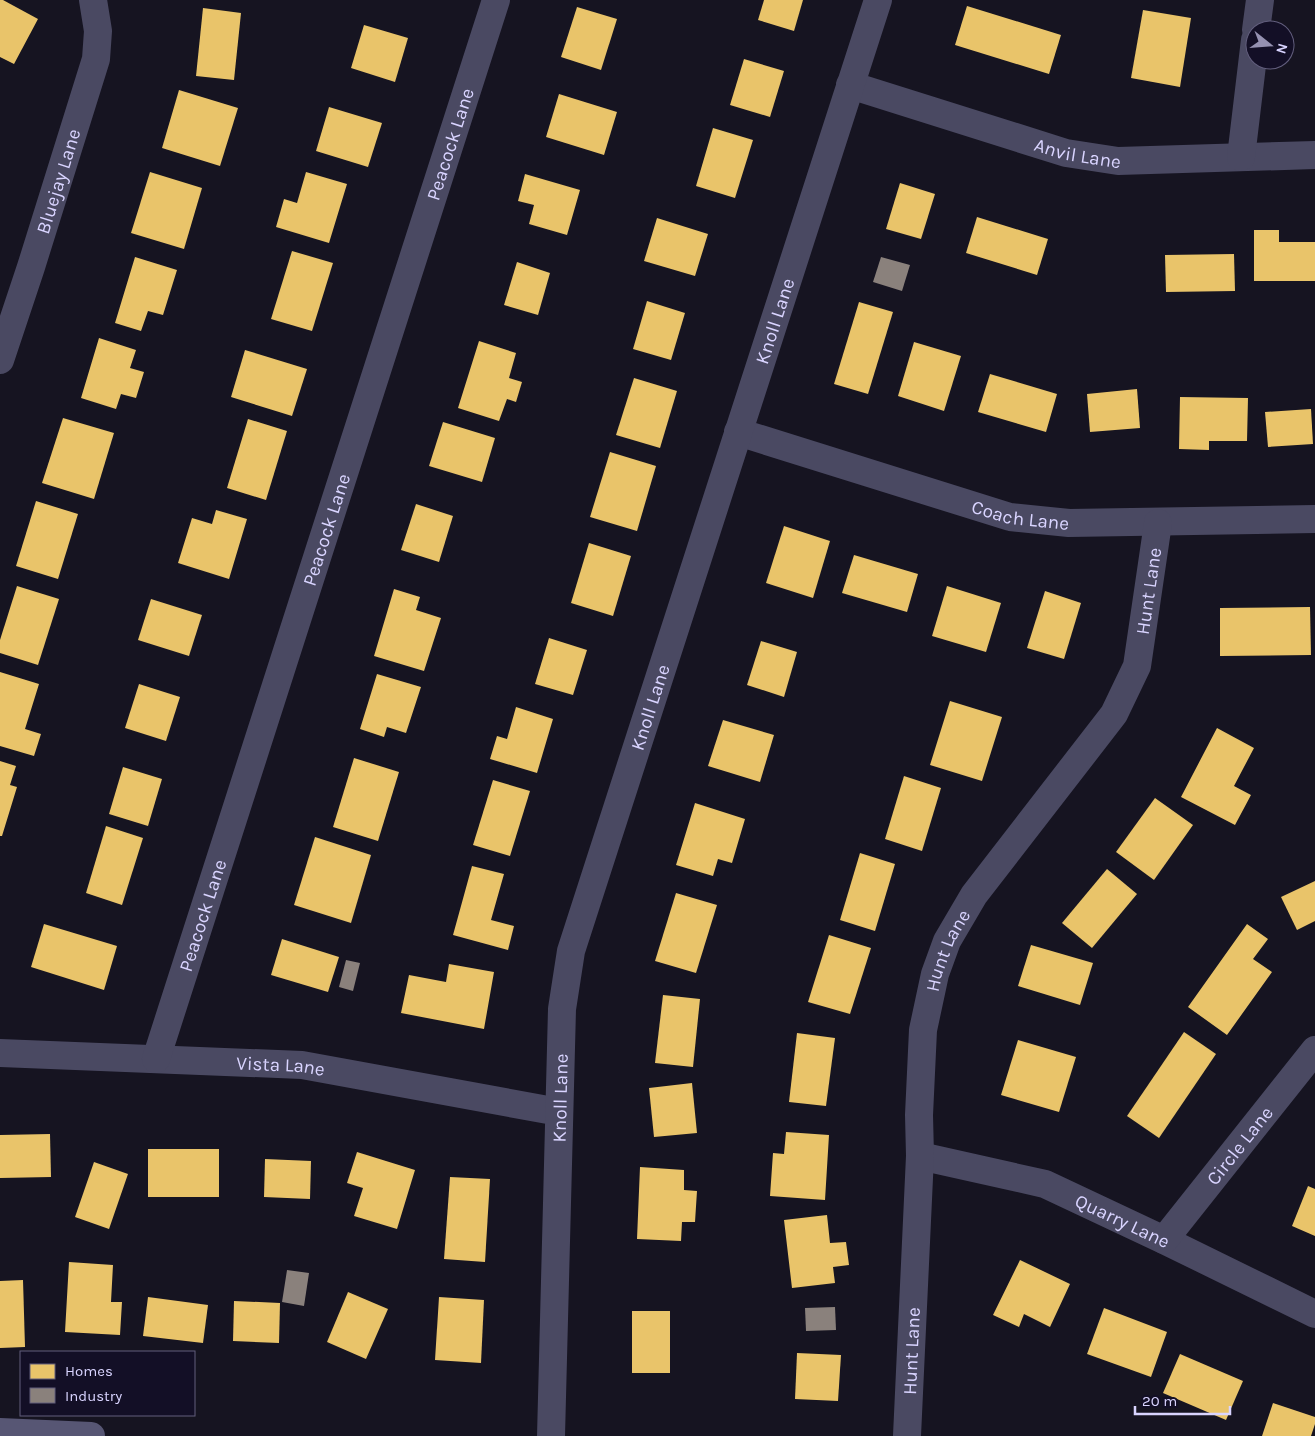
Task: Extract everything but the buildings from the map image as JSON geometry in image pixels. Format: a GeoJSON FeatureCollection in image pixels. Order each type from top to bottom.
{"type":"FeatureCollection","features":[{"type":"Feature","properties":{"kind":"main road"},"geometry":{"type":"LineString","coordinates":[[0,1432],[91,1436]]}},
{"type":"Feature","properties":{"kind":"street","name":"Bluejay Lane"},"geometry":{"type":"LineString","coordinates":[[0,360],[32,267],[96,59],[98,31],[94,0]]}},
{"type":"Feature","properties":{"kind":"street","name":"Peacock Lane"},"geometry":{"type":"LineString","coordinates":[[156,1059],[496,0]]}},
{"type":"Feature","properties":{"kind":"street","name":"Knoll Lane"},"geometry":{"type":"LineString","coordinates":[[551,1436],[562,1009],[571,951],[878,0]]}},
{"type":"Feature","properties":{"kind":"street"},"geometry":{"type":"LineString","coordinates":[[1257,20],[1260,0]]}},
{"type":"Feature","properties":{"kind":"street"},"geometry":{"type":"LineString","coordinates":[[1241,157],[1251,70]]}},
{"type":"Feature","properties":{"kind":"street","name":"Anvil Lane"},"geometry":{"type":"LineString","coordinates":[[850,85],[1066,153],[1118,160],[1315,155]]}},
{"type":"Feature","properties":{"kind":"street","name":"Coach Lane"},"geometry":{"type":"LineString","coordinates":[[738,432],[1010,517],[1069,523],[1315,519]]}},
{"type":"Feature","properties":{"kind":"street","name":"Hunt Lane"},"geometry":{"type":"LineString","coordinates":[[907,1436],[920,1156],[919,1115],[923,1030],[935,974],[947,941],[974,895],[1114,714],[1137,666],[1158,523]]}},
{"type":"Feature","properties":{"kind":"street","name":"Circle Lane"},"geometry":{"type":"LineString","coordinates":[[1164,1240],[1315,1050]]}},
{"type":"Feature","properties":{"kind":"street","name":"Vista Lane"},"geometry":{"type":"LineString","coordinates":[[0,1053],[302,1065],[559,1112]]}},
{"type":"Feature","properties":{"kind":"street","name":"Quarry Lane"},"geometry":{"type":"LineString","coordinates":[[920,1156],[1045,1184],[1315,1314]]}}]}
